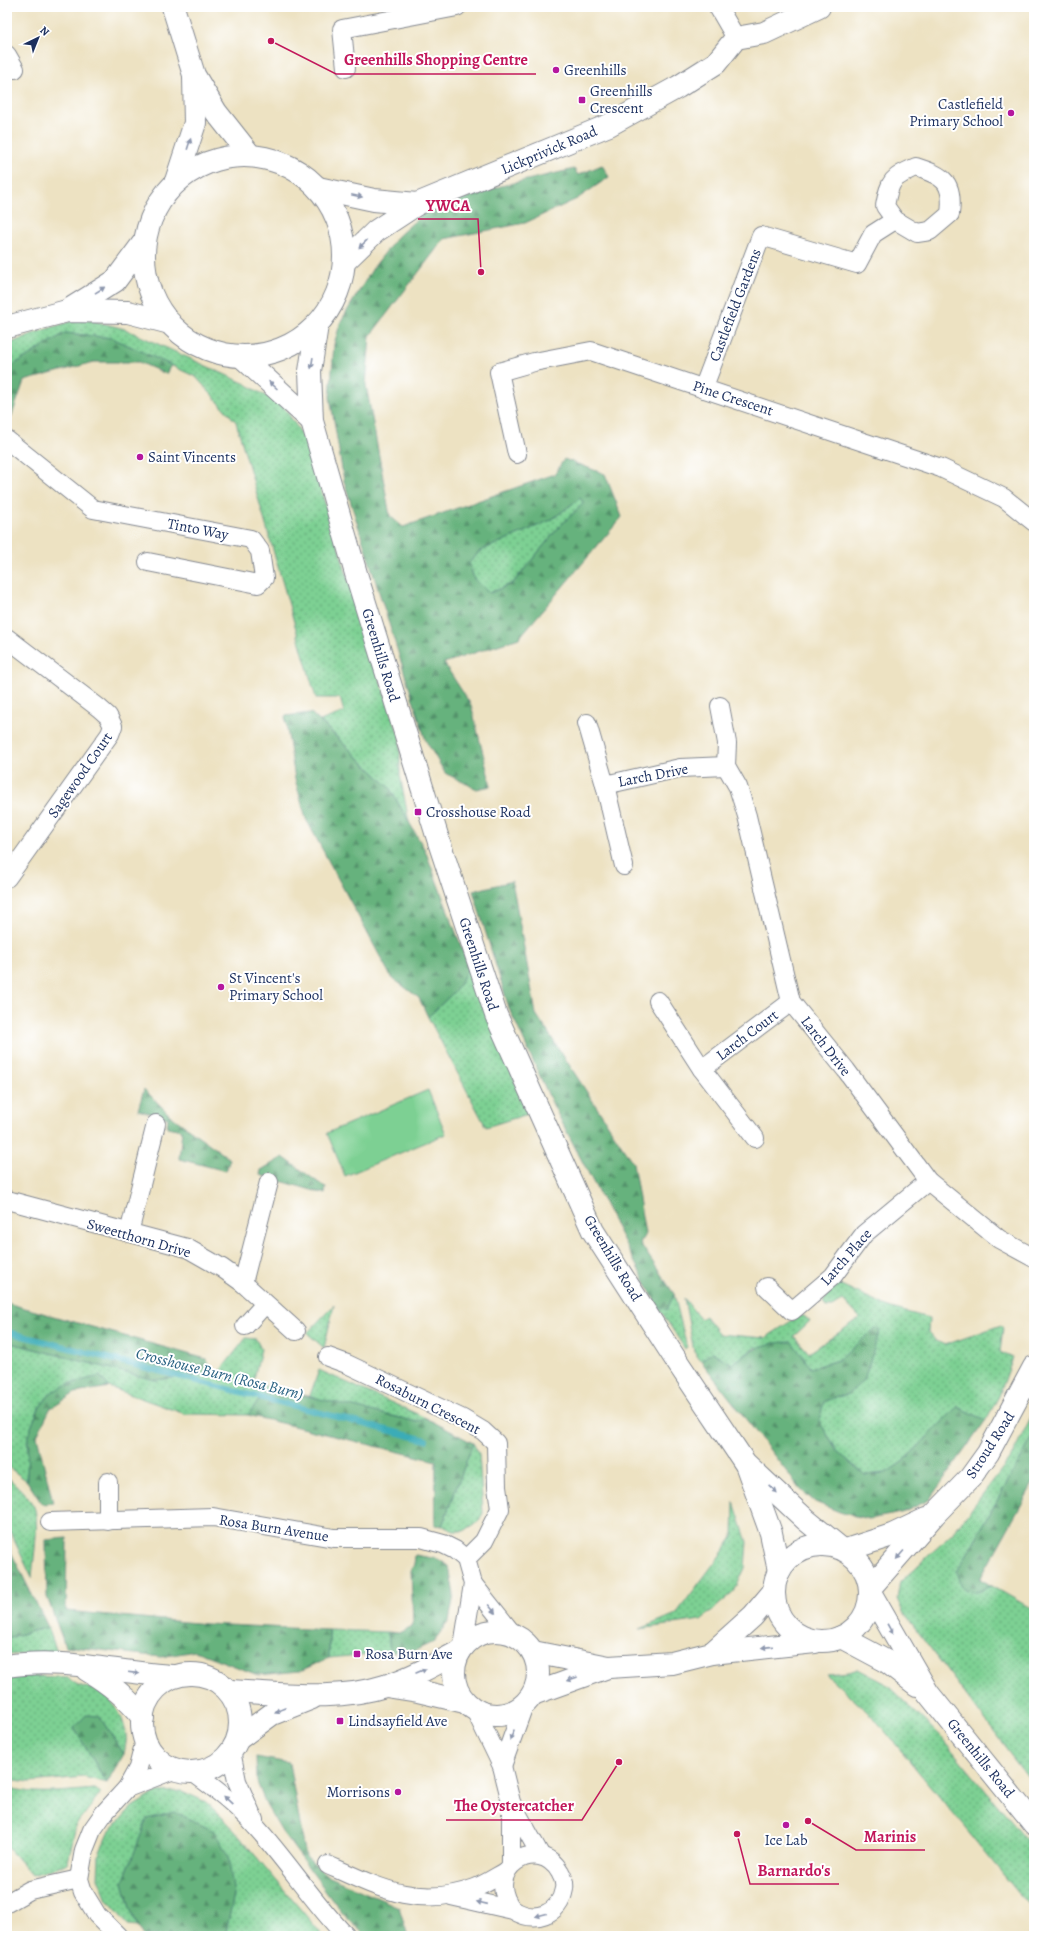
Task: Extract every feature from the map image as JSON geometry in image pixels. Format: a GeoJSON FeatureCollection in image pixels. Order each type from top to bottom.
{"type":"FeatureCollection","features":[{"type":"Feature","properties":{"kind":"street"},"geometry":{"type":"LineString","coordinates":[[173,7],[194,76],[216,112],[250,155]]}},
{"type":"Feature","properties":{"kind":"street"},"geometry":{"type":"LineString","coordinates":[[346,68],[342,29],[457,7]]}},
{"type":"Feature","properties":{"kind":"street"},"geometry":{"type":"LineString","coordinates":[[718,7],[736,38],[764,33],[819,7]]}},
{"type":"Feature","properties":{"kind":"street","name":"Lickprivick Road"},"geometry":{"type":"LineString","coordinates":[[344,262],[376,231],[417,204],[609,125],[678,87],[716,63],[736,38]]}},
{"type":"Feature","properties":{"kind":"street"},"geometry":{"type":"LineString","coordinates":[[176,181],[195,123],[194,76]]}},
{"type":"Feature","properties":{"kind":"street"},"geometry":{"type":"LineString","coordinates":[[250,155],[276,160],[299,172],[318,188],[334,210],[342,235],[344,262],[337,295],[317,325],[289,345],[269,353],[241,356],[214,352],[190,340],[170,323],[153,299],[144,271],[144,242],[155,208],[176,181],[198,166],[224,157],[250,155]]}},
{"type":"Feature","properties":{"kind":"street","name":"Lickprivick Road"},"geometry":{"type":"LineString","coordinates":[[318,188],[374,200],[417,204]]}},
{"type":"Feature","properties":{"kind":"street","name":"Castlefield Gardens"},"geometry":{"type":"LineString","coordinates":[[703,389],[761,236],[857,264],[873,234],[895,220]]}},
{"type":"Feature","properties":{"kind":"street"},"geometry":{"type":"LineString","coordinates":[[67,311],[115,281],[144,242]]}},
{"type":"Feature","properties":{"kind":"street"},"geometry":{"type":"LineString","coordinates":[[7,327],[67,311],[128,312],[170,323]]}},
{"type":"Feature","properties":{"kind":"street","name":"Greenhills Road"},"geometry":{"type":"LineString","coordinates":[[317,325],[310,371],[312,421],[366,607],[439,842],[496,1015],[593,1231],[682,1369],[745,1462],[806,1520],[842,1549]]}},
{"type":"Feature","properties":{"kind":"street","name":"Pine Crescent"},"geometry":{"type":"LineString","coordinates":[[517,454],[492,374],[534,362],[591,351],[941,468],[1004,498],[1034,522]]}},
{"type":"Feature","properties":{"kind":"street"},"geometry":{"type":"LineString","coordinates":[[241,356],[312,421]]}},
{"type":"Feature","properties":{"kind":"street","name":"Tinto Way"},"geometry":{"type":"LineString","coordinates":[[7,440],[93,509],[251,539],[260,551],[264,578],[258,584],[148,562]]}},
{"type":"Feature","properties":{"kind":"street","name":"Sagewood Court"},"geometry":{"type":"LineString","coordinates":[[7,638],[99,708],[108,716],[113,726],[110,734],[9,873]]}},
{"type":"Feature","properties":{"kind":"street"},"geometry":{"type":"LineString","coordinates":[[720,706],[727,743],[726,766]]}},
{"type":"Feature","properties":{"kind":"street","name":"Larch Drive"},"geometry":{"type":"LineString","coordinates":[[587,723],[605,785],[624,866]]}},
{"type":"Feature","properties":{"kind":"street","name":"Larch Drive"},"geometry":{"type":"LineString","coordinates":[[605,785],[680,768],[726,766],[738,787],[747,816],[791,1002],[846,1070],[928,1181],[999,1239],[1034,1258]]}},
{"type":"Feature","properties":{"kind":"street","name":"Larch Court"},"geometry":{"type":"LineString","coordinates":[[658,1001],[702,1068],[755,1138]]}},
{"type":"Feature","properties":{"kind":"street","name":"Larch Court"},"geometry":{"type":"LineString","coordinates":[[702,1068],[791,1002]]}},
{"type":"Feature","properties":{"kind":"street"},"geometry":{"type":"LineString","coordinates":[[129,1233],[156,1124]]}},
{"type":"Feature","properties":{"kind":"street","name":"Larch Place"},"geometry":{"type":"LineString","coordinates":[[767,1287],[792,1311],[833,1276],[864,1234],[928,1181]]}},
{"type":"Feature","properties":{"kind":"street"},"geometry":{"type":"LineString","coordinates":[[243,1283],[269,1182]]}},
{"type":"Feature","properties":{"kind":"street","name":"Sweetthorn Drive"},"geometry":{"type":"LineString","coordinates":[[7,1200],[186,1248],[222,1268],[243,1283],[296,1331]]}},
{"type":"Feature","properties":{"kind":"street"},"geometry":{"type":"LineString","coordinates":[[245,1326],[265,1304]]}},
{"type":"Feature","properties":{"kind":"street","name":"Rosaburn Crescent"},"geometry":{"type":"LineString","coordinates":[[328,1357],[347,1364],[464,1419],[483,1431],[496,1443],[497,1487],[500,1509],[484,1541],[466,1559]]}},
{"type":"Feature","properties":{"kind":"street","name":"Stroud Road"},"geometry":{"type":"LineString","coordinates":[[871,1591],[934,1515],[970,1478],[988,1453],[1020,1396],[1034,1367]]}},
{"type":"Feature","properties":{"kind":"street","name":"Greenhills Road"},"geometry":{"type":"LineString","coordinates":[[745,1462],[771,1533],[776,1581]]}},
{"type":"Feature","properties":{"kind":"street"},"geometry":{"type":"LineString","coordinates":[[108,1482],[108,1520]]}},
{"type":"Feature","properties":{"kind":"street","name":"Stroud Road"},"geometry":{"type":"LineString","coordinates":[[842,1549],[892,1535],[934,1515]]}},
{"type":"Feature","properties":{"kind":"street","name":"Rosa Burn Avenue"},"geometry":{"type":"LineString","coordinates":[[50,1522],[213,1518],[334,1538],[421,1538],[443,1544],[455,1550],[466,1559]]}},
{"type":"Feature","properties":{"kind":"street"},"geometry":{"type":"LineString","coordinates":[[533,1652],[609,1667],[672,1663],[712,1653],[820,1641],[841,1637],[858,1625],[868,1611],[871,1591],[868,1578],[862,1564],[852,1554],[842,1549],[824,1544],[809,1546],[796,1552],[784,1562],[776,1581],[753,1616],[712,1653]]}},
{"type":"Feature","properties":{"kind":"street"},"geometry":{"type":"LineString","coordinates":[[466,1559],[473,1584],[512,1633]]}},
{"type":"Feature","properties":{"kind":"street"},"geometry":{"type":"LineString","coordinates":[[776,1581],[776,1607],[783,1622],[793,1632],[806,1638],[820,1641]]}},
{"type":"Feature","properties":{"kind":"street"},"geometry":{"type":"LineString","coordinates":[[473,1584],[461,1648],[454,1668],[454,1681],[458,1692],[470,1706],[502,1766],[511,1802],[541,1856]]}},
{"type":"Feature","properties":{"kind":"street","name":"Greenhills Road"},"geometry":{"type":"LineString","coordinates":[[871,1591],[928,1693],[1034,1824]]}},
{"type":"Feature","properties":{"kind":"street"},"geometry":{"type":"LineString","coordinates":[[229,1691],[316,1696],[360,1692],[385,1686],[432,1666],[483,1632],[498,1630],[512,1633],[524,1640],[533,1652],[538,1666],[538,1680],[502,1766]]}},
{"type":"Feature","properties":{"kind":"street","name":"Greenhills Road"},"geometry":{"type":"LineString","coordinates":[[841,1637],[886,1661],[928,1693]]}},
{"type":"Feature","properties":{"kind":"street"},"geometry":{"type":"LineString","coordinates":[[7,1666],[29,1663],[67,1664],[173,1676],[188,1673],[203,1675],[217,1681],[229,1691],[238,1706],[241,1722],[234,1745],[237,1781],[256,1826]]}},
{"type":"Feature","properties":{"kind":"street"},"geometry":{"type":"LineString","coordinates":[[81,1666],[107,1682],[132,1704],[142,1718]]}},
{"type":"Feature","properties":{"kind":"street"},"geometry":{"type":"LineString","coordinates":[[385,1686],[418,1691],[470,1706],[486,1714],[498,1716],[512,1712],[529,1699],[609,1667]]}},
{"type":"Feature","properties":{"kind":"street"},"geometry":{"type":"LineString","coordinates":[[173,1676],[160,1684],[150,1696],[143,1711],[142,1727],[145,1740],[156,1757],[169,1767],[183,1770],[202,1771],[217,1765],[234,1745],[272,1714],[316,1696]]}},
{"type":"Feature","properties":{"kind":"street"},"geometry":{"type":"LineString","coordinates":[[118,1936],[93,1908],[83,1892],[79,1879],[84,1850],[92,1830],[104,1813],[127,1788],[138,1768],[145,1740]]}},
{"type":"Feature","properties":{"kind":"street"},"geometry":{"type":"LineString","coordinates":[[127,1788],[183,1770],[218,1791],[256,1826],[323,1913],[346,1936]]}},
{"type":"Feature","properties":{"kind":"street"},"geometry":{"type":"LineString","coordinates":[[451,1896],[477,1888],[508,1868],[525,1856],[541,1856],[550,1860],[558,1867],[563,1876],[563,1896],[554,1909],[541,1916],[531,1917],[521,1915],[513,1910],[506,1902],[502,1892],[502,1882],[508,1868],[511,1802]]}},
{"type":"Feature","properties":{"kind":"street"},"geometry":{"type":"LineString","coordinates":[[328,1864],[394,1893],[418,1897],[451,1896],[513,1910]]}},
{"type":"Feature","properties":{"kind":"street"},"geometry":{"type":"LineString","coordinates":[[7,1903],[30,1890],[79,1879]]}},
{"type":"Feature","properties":{"kind":"green space"},"geometry":{"type":"Polygon","coordinates":[[[602,165],[609,177],[577,199],[525,223],[444,239],[370,336],[366,385],[390,516],[403,527],[555,474],[564,459],[605,474],[622,517],[519,638],[444,663],[471,705],[491,786],[477,789],[445,773],[426,741],[344,481],[330,397],[334,344],[341,321],[373,268],[398,236],[426,211],[501,186],[574,169],[578,175],[602,165]],[[580,498],[551,520],[480,551],[469,563],[474,579],[490,593],[513,583],[559,527],[584,503],[580,498]]]}},
{"type":"Feature","properties":{"kind":"green space"},"geometry":{"type":"Polygon","coordinates":[[[82,318],[125,329],[246,384],[284,407],[306,441],[370,651],[400,738],[400,775],[409,822],[389,787],[320,721],[344,712],[340,698],[316,698],[236,422],[196,377],[112,338],[65,333],[7,369],[7,345],[37,332],[82,318]]]}},
{"type":"Feature","properties":{"kind":"green space"},"geometry":{"type":"Polygon","coordinates":[[[65,333],[112,338],[171,365],[166,374],[139,362],[94,362],[24,381],[11,418],[7,417],[7,369],[65,333]]]}},
{"type":"Feature","properties":{"kind":"green space"},"geometry":{"type":"Polygon","coordinates":[[[580,498],[584,503],[559,527],[513,583],[490,593],[474,579],[469,563],[480,551],[551,520],[580,498]]]}},
{"type":"Feature","properties":{"kind":"green space"},"geometry":{"type":"Polygon","coordinates":[[[311,713],[389,787],[425,850],[469,967],[456,990],[428,1017],[419,998],[391,977],[306,819],[295,779],[285,716],[311,713]]]}},
{"type":"Feature","properties":{"kind":"green space"},"geometry":{"type":"Polygon","coordinates":[[[512,881],[536,1014],[633,1163],[645,1234],[640,1243],[674,1294],[667,1310],[657,1305],[553,1105],[509,1008],[473,891],[512,881]]]}},
{"type":"Feature","properties":{"kind":"green space"},"geometry":{"type":"Polygon","coordinates":[[[469,967],[528,1114],[486,1127],[428,1017],[456,990],[469,967]]]}},
{"type":"Feature","properties":{"kind":"green space"},"geometry":{"type":"Polygon","coordinates":[[[144,1089],[171,1116],[230,1159],[226,1171],[179,1159],[182,1130],[167,1127],[168,1118],[138,1110],[144,1089]]]}},
{"type":"Feature","properties":{"kind":"green space"},"geometry":{"type":"Polygon","coordinates":[[[428,1090],[446,1134],[345,1176],[327,1133],[428,1090]]]}},
{"type":"Feature","properties":{"kind":"green space"},"geometry":{"type":"Polygon","coordinates":[[[283,1157],[326,1188],[325,1194],[260,1175],[261,1170],[283,1157]]]}},
{"type":"Feature","properties":{"kind":"green space"},"geometry":{"type":"Polygon","coordinates":[[[839,1284],[891,1308],[929,1318],[928,1332],[936,1341],[945,1345],[1001,1325],[1003,1329],[1000,1352],[1013,1358],[999,1396],[986,1420],[957,1407],[904,1461],[886,1473],[865,1475],[838,1452],[819,1421],[824,1401],[848,1394],[875,1329],[838,1360],[811,1368],[756,1347],[732,1364],[712,1352],[701,1361],[694,1352],[684,1298],[700,1319],[705,1316],[719,1334],[765,1338],[799,1316],[804,1316],[810,1321],[794,1336],[809,1353],[860,1318],[843,1300],[832,1307],[826,1307],[823,1302],[834,1287],[839,1284]]]}},
{"type":"Feature","properties":{"kind":"green space"},"geometry":{"type":"Polygon","coordinates":[[[674,1294],[687,1347],[685,1349],[657,1305],[667,1309],[674,1294]]]}},
{"type":"Feature","properties":{"kind":"green space"},"geometry":{"type":"Polygon","coordinates":[[[7,1303],[206,1359],[216,1376],[207,1374],[155,1380],[7,1342],[7,1303]]]}},
{"type":"Feature","properties":{"kind":"green space"},"geometry":{"type":"Polygon","coordinates":[[[334,1305],[324,1348],[307,1333],[334,1305]]]}},
{"type":"Feature","properties":{"kind":"green space"},"geometry":{"type":"Polygon","coordinates":[[[875,1329],[880,1330],[864,1380],[848,1394],[824,1401],[819,1421],[838,1452],[865,1475],[886,1473],[904,1461],[957,1407],[986,1420],[929,1500],[902,1513],[869,1519],[842,1513],[815,1502],[800,1489],[701,1361],[712,1352],[732,1364],[760,1347],[774,1343],[792,1342],[811,1368],[838,1360],[875,1329]]]}},
{"type":"Feature","properties":{"kind":"green space"},"geometry":{"type":"Polygon","coordinates":[[[246,1338],[256,1339],[261,1349],[253,1383],[269,1387],[248,1415],[185,1414],[109,1387],[100,1376],[52,1392],[39,1408],[28,1435],[27,1481],[7,1466],[7,1342],[155,1380],[207,1374],[216,1376],[246,1338]]]}},
{"type":"Feature","properties":{"kind":"green space"},"geometry":{"type":"Polygon","coordinates":[[[319,1370],[426,1418],[417,1422],[309,1398],[319,1370]]]}},
{"type":"Feature","properties":{"kind":"green space"},"geometry":{"type":"Polygon","coordinates":[[[100,1376],[109,1387],[75,1393],[50,1409],[37,1436],[53,1503],[42,1504],[27,1481],[28,1435],[39,1408],[52,1392],[68,1384],[100,1376]]]}},
{"type":"Feature","properties":{"kind":"green space"},"geometry":{"type":"Polygon","coordinates":[[[269,1387],[417,1422],[426,1418],[473,1443],[442,1526],[435,1525],[436,1461],[248,1415],[269,1387]]]}},
{"type":"Feature","properties":{"kind":"green space"},"geometry":{"type":"Polygon","coordinates":[[[1034,1411],[1034,1435],[957,1572],[973,1592],[992,1586],[1034,1610],[1034,1785],[903,1612],[897,1599],[900,1582],[953,1533],[1011,1457],[1034,1411]]]}},
{"type":"Feature","properties":{"kind":"green space"},"geometry":{"type":"Polygon","coordinates":[[[1034,1435],[1034,1482],[980,1579],[992,1586],[973,1592],[962,1587],[957,1572],[1034,1435]]]}},
{"type":"Feature","properties":{"kind":"green space"},"geometry":{"type":"Polygon","coordinates":[[[473,1443],[479,1454],[483,1513],[478,1522],[464,1531],[454,1531],[442,1526],[473,1443]]]}},
{"type":"Feature","properties":{"kind":"green space"},"geometry":{"type":"Polygon","coordinates":[[[7,1477],[29,1499],[36,1513],[36,1541],[32,1578],[7,1525],[7,1477]]]}},
{"type":"Feature","properties":{"kind":"green space"},"geometry":{"type":"Polygon","coordinates":[[[734,1502],[747,1542],[745,1568],[734,1592],[701,1620],[640,1629],[676,1614],[727,1546],[733,1536],[734,1502]]]}},
{"type":"Feature","properties":{"kind":"green space"},"geometry":{"type":"Polygon","coordinates":[[[67,1538],[66,1611],[207,1624],[329,1630],[329,1658],[300,1671],[258,1675],[195,1651],[161,1657],[65,1646],[47,1597],[46,1540],[67,1538]]]}},
{"type":"Feature","properties":{"kind":"green space"},"geometry":{"type":"Polygon","coordinates":[[[7,1544],[48,1627],[7,1638],[7,1544]]]}},
{"type":"Feature","properties":{"kind":"green space"},"geometry":{"type":"Polygon","coordinates":[[[415,1555],[438,1559],[449,1566],[454,1595],[449,1621],[433,1642],[410,1653],[390,1652],[388,1632],[399,1633],[413,1625],[411,1569],[414,1565],[415,1555]]]}},
{"type":"Feature","properties":{"kind":"green space"},"geometry":{"type":"Polygon","coordinates":[[[48,1627],[57,1652],[7,1655],[7,1638],[48,1627]]]}},
{"type":"Feature","properties":{"kind":"green space"},"geometry":{"type":"Polygon","coordinates":[[[329,1630],[388,1632],[390,1652],[329,1658],[329,1630]]]}},
{"type":"Feature","properties":{"kind":"green space"},"geometry":{"type":"Polygon","coordinates":[[[858,1669],[885,1683],[942,1738],[1034,1849],[1034,1912],[875,1719],[826,1674],[849,1672],[858,1669]]]}},
{"type":"Feature","properties":{"kind":"green space"},"geometry":{"type":"Polygon","coordinates":[[[31,1676],[68,1677],[78,1685],[91,1688],[101,1693],[107,1697],[116,1708],[125,1728],[126,1742],[124,1754],[99,1716],[74,1728],[107,1783],[84,1777],[30,1782],[7,1779],[7,1679],[31,1676]]]}},
{"type":"Feature","properties":{"kind":"green space"},"geometry":{"type":"Polygon","coordinates":[[[86,1715],[99,1716],[124,1754],[107,1783],[74,1728],[86,1715]]]}},
{"type":"Feature","properties":{"kind":"green space"},"geometry":{"type":"Polygon","coordinates":[[[256,1757],[289,1763],[306,1857],[329,1877],[399,1907],[408,1936],[366,1936],[344,1915],[282,1832],[266,1805],[257,1782],[256,1757]]]}},
{"type":"Feature","properties":{"kind":"green space"},"geometry":{"type":"Polygon","coordinates":[[[7,1787],[18,1790],[40,1792],[95,1789],[101,1793],[76,1825],[68,1862],[62,1866],[32,1875],[7,1847],[7,1787]]]}},
{"type":"Feature","properties":{"kind":"green space"},"geometry":{"type":"Polygon","coordinates":[[[182,1791],[206,1802],[228,1823],[323,1936],[225,1936],[234,1895],[123,1881],[130,1908],[138,1926],[128,1925],[107,1900],[98,1878],[99,1854],[108,1833],[132,1807],[157,1792],[182,1791]]]}},
{"type":"Feature","properties":{"kind":"green space"},"geometry":{"type":"Polygon","coordinates":[[[175,1812],[214,1831],[228,1855],[234,1895],[225,1936],[144,1936],[130,1908],[123,1882],[147,1819],[175,1812]]]}},
{"type":"Feature","properties":{"kind":"waterway","name":"Crosshouse Burn (Rosa Burn)"},"geometry":{"type":"LineString","coordinates":[[7,1332],[426,1440]]}},
{"type":"Feature","properties":{"kind":"place","name":"Greenhills Shopping Centre"},"geometry":{"type":"Point","coordinates":[271,41]}},
{"type":"Feature","properties":{"kind":"place","name":"Greenhills"},"geometry":{"type":"Point","coordinates":[556,70]}},
{"type":"Feature","properties":{"kind":"place","name":"Greenhills Crescent"},"geometry":{"type":"Point","coordinates":[582,100]}},
{"type":"Feature","properties":{"kind":"place","name":"Castlefield Primary School"},"geometry":{"type":"Point","coordinates":[1011,113]}},
{"type":"Feature","properties":{"kind":"place","name":"YWCA"},"geometry":{"type":"Point","coordinates":[481,272]}},
{"type":"Feature","properties":{"kind":"place","name":"Saint Vincents"},"geometry":{"type":"Point","coordinates":[140,457]}},
{"type":"Feature","properties":{"kind":"place","name":"Crosshouse Road"},"geometry":{"type":"Point","coordinates":[418,812]}},
{"type":"Feature","properties":{"kind":"place","name":"St Vincent's Primary School"},"geometry":{"type":"Point","coordinates":[221,987]}},
{"type":"Feature","properties":{"kind":"place","name":"Rosa Burn Ave"},"geometry":{"type":"Point","coordinates":[357,1654]}},
{"type":"Feature","properties":{"kind":"place","name":"Lindsayfield Ave"},"geometry":{"type":"Point","coordinates":[340,1721]}},
{"type":"Feature","properties":{"kind":"place","name":"The Oystercatcher"},"geometry":{"type":"Point","coordinates":[619,1762]}},
{"type":"Feature","properties":{"kind":"place","name":"Morrisons"},"geometry":{"type":"Point","coordinates":[398,1792]}},
{"type":"Feature","properties":{"kind":"place","name":"Marinis"},"geometry":{"type":"Point","coordinates":[808,1821]}},
{"type":"Feature","properties":{"kind":"place","name":"Ice Lab"},"geometry":{"type":"Point","coordinates":[786,1825]}},
{"type":"Feature","properties":{"kind":"place","name":"Barnardo's"},"geometry":{"type":"Point","coordinates":[737,1834]}}]}
